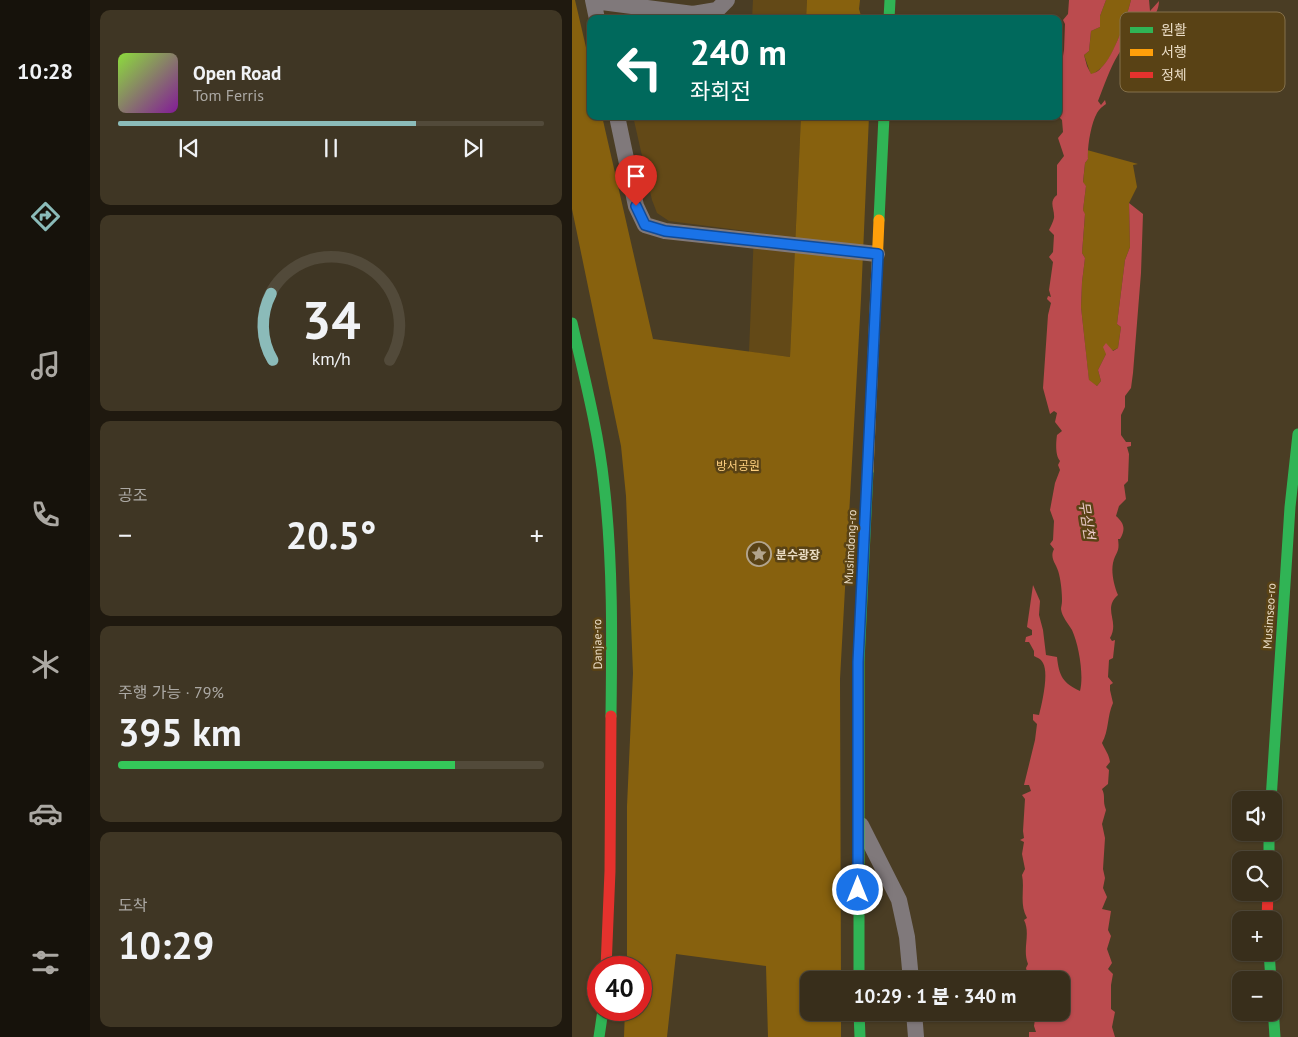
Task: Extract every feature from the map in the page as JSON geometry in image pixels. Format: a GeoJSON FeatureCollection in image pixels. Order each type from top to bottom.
{"type":"FeatureCollection","features":[{"type":"Feature","properties":{"kind":"street"},"geometry":{"type":"LineString","coordinates":[[596,15],[594,0],[693,14],[717,10],[726,0]]}},
{"type":"Feature","properties":{"kind":"street"},"geometry":{"type":"LineString","coordinates":[[889,15],[890,0]]}},
{"type":"Feature","properties":{"kind":"street"},"geometry":{"type":"LineString","coordinates":[[618,120],[636,206],[645,225],[665,231],[878,254]]}},
{"type":"Feature","properties":{"kind":"street","name":"Musimdong-ro"},"geometry":{"type":"LineString","coordinates":[[859,971],[858,662],[884,120]]}},
{"type":"Feature","properties":{"kind":"street","name":"Danjae-ro"},"geometry":{"type":"LineString","coordinates":[[572,323],[588,394],[604,482],[609,565],[611,655],[606,956]]}},
{"type":"Feature","properties":{"kind":"street","name":"Musimseo-ro"},"geometry":{"type":"LineString","coordinates":[[1271,791],[1294,508],[1298,434]]}},
{"type":"Feature","properties":{"kind":"street"},"geometry":{"type":"LineString","coordinates":[[858,818],[899,900],[907,937],[910,971]]}},
{"type":"Feature","properties":{"kind":"street"},"geometry":{"type":"LineString","coordinates":[[599,1037],[601,1021]]}},
{"type":"Feature","properties":{"kind":"street"},"geometry":{"type":"LineString","coordinates":[[859,1021],[860,1037]]}},
{"type":"Feature","properties":{"kind":"street"},"geometry":{"type":"LineString","coordinates":[[915,1021],[916,1037]]}},
{"type":"Feature","properties":{"kind":"street"},"geometry":{"type":"LineString","coordinates":[[1274,1021],[1276,1037]]}},
{"type":"Feature","properties":{"kind":"shaded area"},"geometry":{"type":"Polygon","coordinates":[[[753,0],[807,0],[806,15],[752,15],[753,0]]]}},
{"type":"Feature","properties":{"kind":"shaded area"},"geometry":{"type":"Polygon","coordinates":[[[634,120],[801,120],[790,357],[749,352],[754,232],[669,221],[657,213],[652,200],[634,120]]]}},
{"type":"Feature","properties":{"kind":"green space","name":"방서공원"},"geometry":{"type":"Polygon","coordinates":[[[572,0],[575,0],[587,52],[587,120],[603,120],[653,339],[790,357],[801,120],[869,120],[840,679],[841,971],[800,971],[800,1021],[841,1021],[841,1037],[768,1037],[766,966],[676,954],[667,1037],[624,1037],[625,1021],[652,1021],[652,956],[627,956],[627,806],[633,673],[626,496],[621,446],[572,209],[572,0]]]}},
{"type":"Feature","properties":{"kind":"green space"},"geometry":{"type":"Polygon","coordinates":[[[807,0],[860,0],[861,15],[806,15],[807,0]]]}},
{"type":"Feature","properties":{"kind":"green space"},"geometry":{"type":"Polygon","coordinates":[[[1106,0],[1131,0],[1127,12],[1120,12],[1120,33],[1111,55],[1101,68],[1091,75],[1084,55],[1089,51],[1091,31],[1100,27],[1100,16],[1106,0]]]}},
{"type":"Feature","properties":{"kind":"green space"},"geometry":{"type":"Polygon","coordinates":[[[1087,150],[1138,164],[1133,165],[1137,187],[1129,203],[1130,247],[1125,260],[1117,324],[1121,327],[1118,348],[1106,354],[1098,370],[1101,381],[1097,386],[1089,381],[1081,307],[1085,258],[1082,253],[1085,215],[1083,210],[1086,186],[1083,183],[1085,163],[1088,159],[1087,150]]]}},
{"type":"Feature","properties":{"kind":"water","name":"무심천"},"geometry":{"type":"Polygon","coordinates":[[[1069,0],[1106,0],[1100,16],[1100,27],[1091,31],[1089,51],[1084,55],[1091,74],[1099,70],[1106,63],[1120,34],[1120,52],[1098,101],[1101,105],[1105,100],[1106,104],[1098,112],[1093,123],[1083,182],[1086,186],[1083,210],[1085,214],[1082,253],[1085,258],[1081,307],[1089,380],[1097,386],[1101,381],[1098,370],[1106,354],[1103,347],[1106,343],[1113,351],[1118,348],[1121,327],[1117,324],[1125,260],[1130,247],[1129,203],[1143,214],[1141,273],[1133,373],[1131,388],[1125,396],[1125,407],[1121,415],[1121,435],[1126,442],[1131,442],[1131,446],[1127,447],[1129,454],[1128,481],[1124,485],[1126,499],[1119,506],[1116,516],[1121,521],[1123,529],[1120,539],[1118,539],[1118,550],[1112,567],[1113,579],[1118,595],[1111,605],[1113,632],[1110,638],[1112,641],[1115,640],[1113,658],[1109,660],[1108,677],[1113,683],[1110,685],[1110,690],[1113,703],[1102,743],[1110,762],[1106,767],[1109,770],[1108,784],[1102,789],[1106,810],[1102,824],[1105,838],[1103,869],[1105,878],[1103,888],[1107,897],[1102,909],[1111,911],[1108,930],[1111,936],[1107,949],[1112,963],[1108,969],[1113,974],[1111,1009],[1115,1012],[1112,1027],[1115,1037],[1029,1037],[1029,1032],[1036,1032],[1035,1021],[1070,1021],[1070,971],[1027,971],[1027,931],[1024,920],[1027,918],[1023,907],[1022,875],[1025,869],[1022,854],[1024,842],[1020,840],[1024,838],[1025,799],[1022,795],[1031,791],[1029,785],[1024,785],[1035,740],[1037,724],[1033,720],[1033,714],[1039,715],[1045,681],[1043,663],[1034,656],[1034,651],[1029,642],[1025,642],[1026,637],[1032,635],[1032,630],[1027,627],[1033,585],[1040,601],[1039,615],[1046,655],[1057,657],[1059,669],[1066,682],[1080,691],[1081,685],[1079,652],[1075,636],[1061,609],[1060,580],[1052,556],[1054,549],[1050,544],[1053,540],[1054,521],[1050,510],[1055,483],[1060,470],[1056,445],[1057,435],[1062,431],[1055,422],[1057,413],[1054,411],[1050,414],[1043,388],[1048,315],[1051,303],[1047,299],[1048,296],[1051,297],[1049,290],[1053,262],[1049,257],[1053,252],[1054,235],[1049,230],[1054,218],[1053,200],[1057,195],[1057,165],[1064,156],[1058,138],[1063,132],[1062,62],[1065,24],[1063,20],[1068,14],[1069,0]]]}},
{"type":"Feature","properties":{"kind":"water"},"geometry":{"type":"Polygon","coordinates":[[[1131,0],[1149,0],[1150,11],[1159,1],[1156,12],[1127,12],[1131,0]]]}},
{"type":"Feature","properties":{"kind":"traffic: fast"},"geometry":{"type":"LineString","coordinates":[[889,15],[890,0]]}},
{"type":"Feature","properties":{"kind":"traffic: fast"},"geometry":{"type":"LineString","coordinates":[[879,220],[884,120]]}},
{"type":"Feature","properties":{"kind":"traffic: fast"},"geometry":{"type":"LineString","coordinates":[[572,323],[598,443],[607,513],[611,600],[611,716]]}},
{"type":"Feature","properties":{"kind":"traffic: fast"},"geometry":{"type":"LineString","coordinates":[[1272,791],[1290,507],[1298,434]]}},
{"type":"Feature","properties":{"kind":"traffic: fast"},"geometry":{"type":"LineString","coordinates":[[859,971],[859,662],[868,471]]}},
{"type":"Feature","properties":{"kind":"traffic: fast"},"geometry":{"type":"LineString","coordinates":[[1269,841],[1269,851]]}},
{"type":"Feature","properties":{"kind":"traffic: fast"},"geometry":{"type":"LineString","coordinates":[[1270,961],[1270,971]]}},
{"type":"Feature","properties":{"kind":"traffic: fast"},"geometry":{"type":"LineString","coordinates":[[599,1037],[601,1021]]}},
{"type":"Feature","properties":{"kind":"traffic: fast"},"geometry":{"type":"LineString","coordinates":[[859,1021],[860,1037]]}},
{"type":"Feature","properties":{"kind":"traffic: fast"},"geometry":{"type":"LineString","coordinates":[[1274,1021],[1275,1037]]}},
{"type":"Feature","properties":{"kind":"traffic: slow"},"geometry":{"type":"LineString","coordinates":[[868,471],[879,220]]}},
{"type":"Feature","properties":{"kind":"traffic: jam"},"geometry":{"type":"LineString","coordinates":[[606,956],[610,871],[611,716]]}},
{"type":"Feature","properties":{"kind":"traffic: jam"},"geometry":{"type":"LineString","coordinates":[[1267,911],[1268,901]]}},
{"type":"Feature","properties":{"kind":"place","name":"분수광장"},"geometry":{"type":"Point","coordinates":[759,554]}},
{"type":"Feature","properties":{"kind":"route"},"geometry":{"type":"LineString","coordinates":[[636,206],[645,225],[665,231],[878,254],[858,662],[858,890]]}}]}
